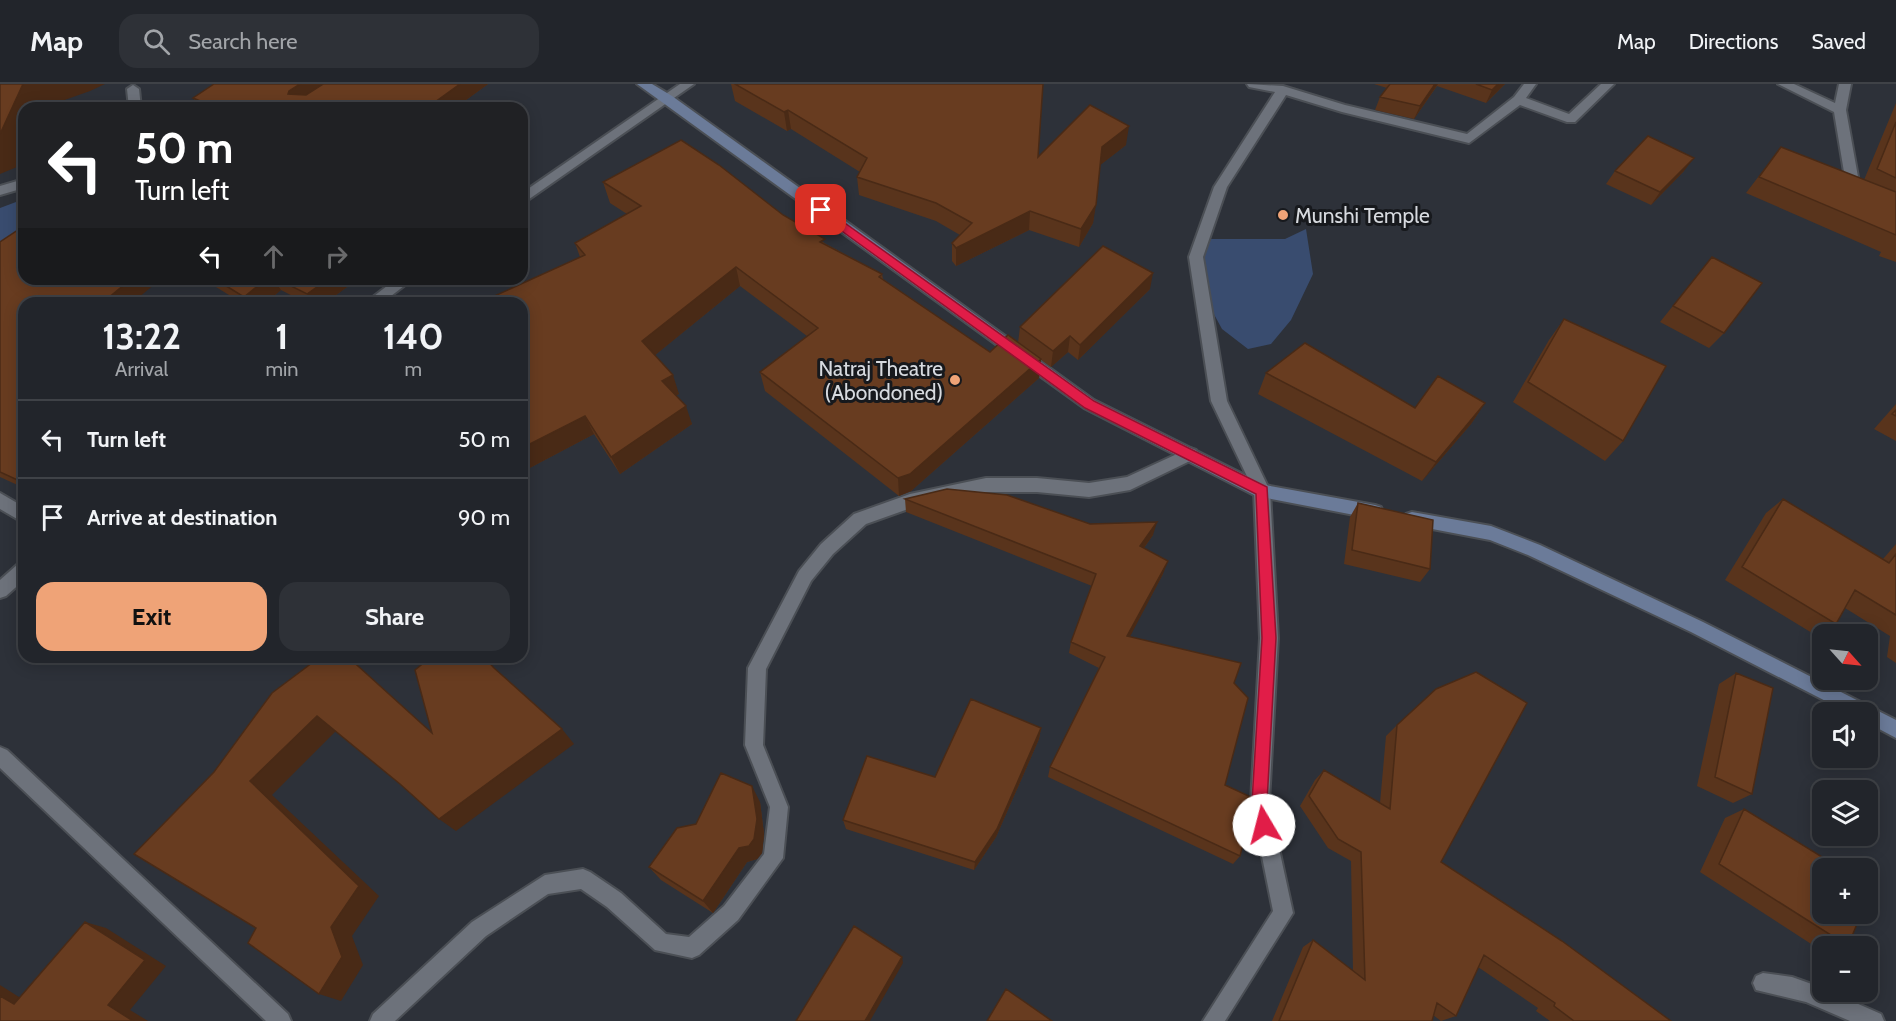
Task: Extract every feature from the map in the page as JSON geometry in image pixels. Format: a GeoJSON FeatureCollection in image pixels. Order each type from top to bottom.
{"type":"FeatureCollection","features":[{"type":"Feature","properties":{"kind":"main road"},"geometry":{"type":"LineString","coordinates":[[643,84],[668,99],[1089,404],[1262,491],[1491,533],[1534,550],[1697,627],[1844,702]]}},
{"type":"Feature","properties":{"kind":"main road"},"geometry":{"type":"LineString","coordinates":[[1878,719],[1896,729]]}},
{"type":"Feature","properties":{"kind":"street"},"geometry":{"type":"LineString","coordinates":[[528,195],[688,84]]}},
{"type":"Feature","properties":{"kind":"street"},"geometry":{"type":"LineString","coordinates":[[1253,84],[1469,139],[1518,100],[1530,84]]}},
{"type":"Feature","properties":{"kind":"street"},"geometry":{"type":"LineString","coordinates":[[1518,100],[1571,119],[1608,84]]}},
{"type":"Feature","properties":{"kind":"street"},"geometry":{"type":"LineString","coordinates":[[1784,84],[1840,110]]}},
{"type":"Feature","properties":{"kind":"street"},"geometry":{"type":"LineString","coordinates":[[1845,84],[1840,110],[1854,190],[1896,209]]}},
{"type":"Feature","properties":{"kind":"street"},"geometry":{"type":"LineString","coordinates":[[134,89],[135,102]]}},
{"type":"Feature","properties":{"kind":"street"},"geometry":{"type":"LineString","coordinates":[[1213,1021],[1284,913],[1260,802],[1269,638],[1262,491],[1219,401],[1196,257],[1221,187],[1283,90]]}},
{"type":"Feature","properties":{"kind":"street"},"geometry":{"type":"LineString","coordinates":[[0,190],[18,185]]}},
{"type":"Feature","properties":{"kind":"street"},"geometry":{"type":"LineString","coordinates":[[380,297],[398,285]]}},
{"type":"Feature","properties":{"kind":"street"},"geometry":{"type":"LineString","coordinates":[[380,1021],[479,929],[545,885],[583,879],[614,900],[662,943],[692,948],[731,913],[773,858],[779,807],[754,745],[757,668],[805,576],[827,549],[860,519],[910,501],[986,485],[1037,485],[1089,490],[1130,483],[1190,454]]}},
{"type":"Feature","properties":{"kind":"street"},"geometry":{"type":"LineString","coordinates":[[0,500],[18,512]]}},
{"type":"Feature","properties":{"kind":"street"},"geometry":{"type":"LineString","coordinates":[[0,591],[18,574]]}},
{"type":"Feature","properties":{"kind":"street"},"geometry":{"type":"LineString","coordinates":[[0,756],[281,1021]]}},
{"type":"Feature","properties":{"kind":"street"},"geometry":{"type":"LineString","coordinates":[[1763,983],[1780,984],[1814,995],[1874,1021]]}},
{"type":"Feature","properties":{"kind":"shaded area"},"geometry":{"type":"Polygon","coordinates":[[[18,201],[18,248],[0,258],[0,208],[18,201]]]}},
{"type":"Feature","properties":{"kind":"shaded area"},"geometry":{"type":"Polygon","coordinates":[[[1306,229],[1313,274],[1291,320],[1271,344],[1248,349],[1222,329],[1210,307],[1203,255],[1211,239],[1285,239],[1306,229]]]}},
{"type":"Feature","properties":{"kind":"building"},"geometry":{"type":"Polygon","coordinates":[[[0,84],[23,84],[0,134],[0,84]]]}},
{"type":"Feature","properties":{"kind":"building"},"geometry":{"type":"Polygon","coordinates":[[[214,84],[300,84],[288,94],[306,95],[323,84],[460,84],[435,102],[203,102],[193,98],[214,84]]]}},
{"type":"Feature","properties":{"kind":"building"},"geometry":{"type":"Polygon","coordinates":[[[735,84],[1043,84],[1038,157],[1090,105],[1129,126],[1102,147],[1096,205],[1081,229],[1030,211],[956,248],[952,243],[972,223],[936,203],[857,177],[867,158],[788,110],[784,112],[735,84]]]}},
{"type":"Feature","properties":{"kind":"building"},"geometry":{"type":"Polygon","coordinates":[[[1390,84],[1435,84],[1420,106],[1380,97],[1390,84]]]}},
{"type":"Feature","properties":{"kind":"building"},"geometry":{"type":"Polygon","coordinates":[[[1476,84],[1498,84],[1492,90],[1476,84]]]}},
{"type":"Feature","properties":{"kind":"building"},"geometry":{"type":"Polygon","coordinates":[[[1896,122],[1896,178],[1877,169],[1896,122]]]}},
{"type":"Feature","properties":{"kind":"building"},"geometry":{"type":"Polygon","coordinates":[[[1648,136],[1694,158],[1660,192],[1615,171],[1648,136]]]}},
{"type":"Feature","properties":{"kind":"building"},"geometry":{"type":"Polygon","coordinates":[[[681,140],[719,165],[783,215],[825,239],[820,242],[882,274],[879,277],[990,352],[1008,335],[1041,359],[910,474],[898,478],[760,372],[818,328],[736,267],[642,341],[673,375],[662,381],[686,406],[611,457],[585,416],[528,445],[528,297],[492,297],[519,285],[528,285],[528,281],[585,255],[575,243],[641,206],[603,182],[681,140]]]}},
{"type":"Feature","properties":{"kind":"building"},"geometry":{"type":"Polygon","coordinates":[[[1781,147],[1896,192],[1896,235],[1759,177],[1781,147]]]}},
{"type":"Feature","properties":{"kind":"building"},"geometry":{"type":"Polygon","coordinates":[[[18,230],[18,285],[124,285],[109,297],[18,297],[18,480],[0,472],[0,242],[18,230]]]}},
{"type":"Feature","properties":{"kind":"building"},"geometry":{"type":"Polygon","coordinates":[[[1103,246],[1153,273],[1080,345],[1070,336],[1053,351],[1020,327],[1103,246]]]}},
{"type":"Feature","properties":{"kind":"building"},"geometry":{"type":"Polygon","coordinates":[[[1712,257],[1762,283],[1724,333],[1673,306],[1712,257]]]}},
{"type":"Feature","properties":{"kind":"building"},"geometry":{"type":"Polygon","coordinates":[[[225,285],[259,285],[244,297],[225,285]]]}},
{"type":"Feature","properties":{"kind":"building"},"geometry":{"type":"Polygon","coordinates":[[[289,285],[320,285],[307,294],[289,285]]]}},
{"type":"Feature","properties":{"kind":"building"},"geometry":{"type":"Polygon","coordinates":[[[1564,319],[1666,366],[1623,441],[1528,382],[1564,319]]]}},
{"type":"Feature","properties":{"kind":"building"},"geometry":{"type":"Polygon","coordinates":[[[1305,343],[1415,408],[1438,376],[1485,403],[1436,462],[1266,373],[1305,343]]]}},
{"type":"Feature","properties":{"kind":"building"},"geometry":{"type":"Polygon","coordinates":[[[947,489],[1007,495],[1090,524],[1157,522],[1140,546],[1168,561],[1127,636],[1241,663],[1234,683],[1248,698],[1225,785],[1255,799],[1240,856],[1050,767],[1105,657],[1071,642],[1096,574],[905,499],[947,489]]]}},
{"type":"Feature","properties":{"kind":"building"},"geometry":{"type":"Polygon","coordinates":[[[1783,499],[1889,563],[1896,554],[1896,615],[1855,590],[1836,624],[1742,567],[1783,499]]]}},
{"type":"Feature","properties":{"kind":"building"},"geometry":{"type":"Polygon","coordinates":[[[1358,503],[1433,520],[1430,569],[1352,550],[1358,503]]]}},
{"type":"Feature","properties":{"kind":"building"},"geometry":{"type":"Polygon","coordinates":[[[312,663],[355,663],[432,733],[415,670],[424,663],[489,663],[562,729],[439,819],[317,716],[250,781],[359,886],[331,927],[342,957],[319,994],[248,943],[256,928],[134,854],[214,772],[272,693],[312,663]]]}},
{"type":"Feature","properties":{"kind":"building"},"geometry":{"type":"Polygon","coordinates":[[[1476,672],[1527,703],[1441,862],[1562,941],[1671,1021],[1574,1021],[1554,1006],[1555,1003],[1484,955],[1456,1016],[1437,1003],[1432,1021],[1279,1021],[1313,940],[1365,980],[1361,852],[1338,839],[1309,796],[1324,770],[1390,809],[1397,725],[1436,689],[1476,672]]]}},
{"type":"Feature","properties":{"kind":"building"},"geometry":{"type":"Polygon","coordinates":[[[1736,673],[1773,688],[1752,794],[1715,777],[1736,673]]]}},
{"type":"Feature","properties":{"kind":"building"},"geometry":{"type":"Polygon","coordinates":[[[971,699],[1041,728],[997,829],[975,862],[843,820],[867,756],[935,777],[971,699]]]}},
{"type":"Feature","properties":{"kind":"building"},"geometry":{"type":"Polygon","coordinates":[[[721,773],[752,786],[757,819],[754,839],[749,846],[739,848],[703,901],[649,867],[677,828],[696,824],[721,773]]]}},
{"type":"Feature","properties":{"kind":"building"},"geometry":{"type":"Polygon","coordinates":[[[1744,809],[1824,858],[1812,858],[1812,923],[1719,864],[1744,809]]]}},
{"type":"Feature","properties":{"kind":"building"},"geometry":{"type":"Polygon","coordinates":[[[85,922],[145,960],[108,1005],[133,1021],[0,1021],[0,996],[14,1004],[85,922]]]}},
{"type":"Feature","properties":{"kind":"building"},"geometry":{"type":"Polygon","coordinates":[[[1813,924],[1857,924],[1852,936],[1832,936],[1813,924]]]}},
{"type":"Feature","properties":{"kind":"building"},"geometry":{"type":"Polygon","coordinates":[[[854,926],[902,957],[865,1021],[796,1021],[854,926]]]}},
{"type":"Feature","properties":{"kind":"building"},"geometry":{"type":"Polygon","coordinates":[[[1006,989],[1052,1021],[987,1021],[1006,989]]]}},
{"type":"Feature","properties":{"kind":"place","name":"Munshi Temple"},"geometry":{"type":"Point","coordinates":[1283,215]}},
{"type":"Feature","properties":{"kind":"place","name":"Natraj Theatre (Abondoned)"},"geometry":{"type":"Point","coordinates":[955,380]}},
{"type":"Feature","properties":{"kind":"route"},"geometry":{"type":"LineString","coordinates":[[821,210],[1089,404],[1262,491],[1269,638],[1260,802],[1264,825]]}}]}
